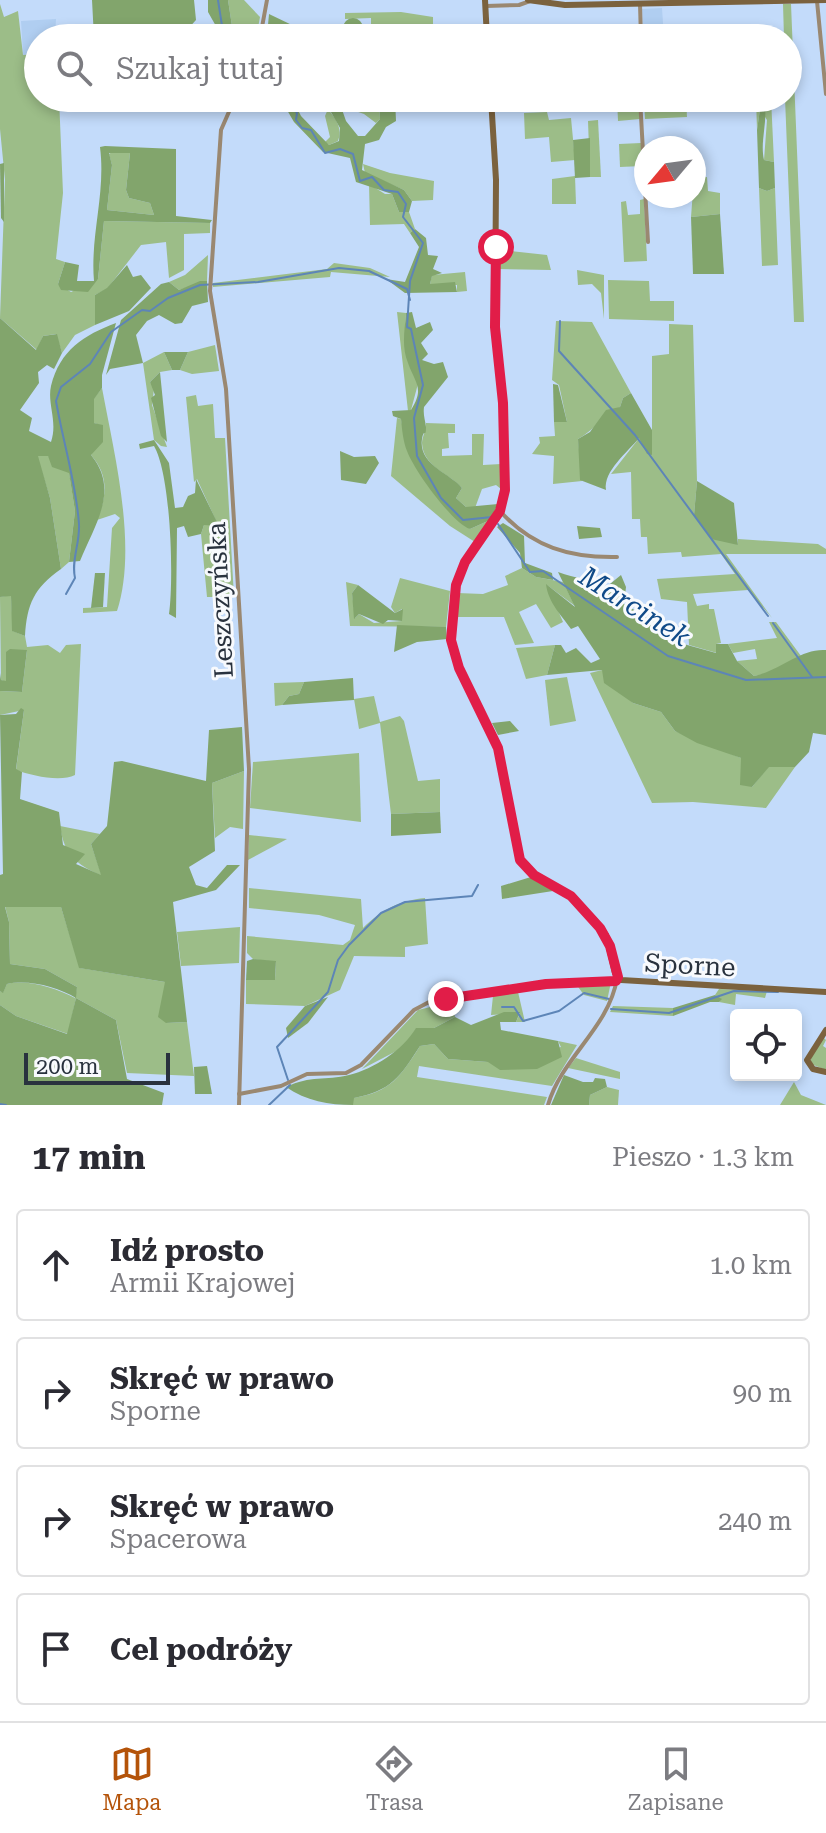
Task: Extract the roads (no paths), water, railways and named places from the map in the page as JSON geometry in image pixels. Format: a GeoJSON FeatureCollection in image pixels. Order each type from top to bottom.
{"type":"FeatureCollection","features":[{"type":"Feature","properties":{"kind":"street"},"geometry":{"type":"LineString","coordinates":[[263,24],[267,0]]}},
{"type":"Feature","properties":{"kind":"street"},"geometry":{"type":"LineString","coordinates":[[487,24],[486,3],[519,5],[529,0],[548,5],[826,0]]}},
{"type":"Feature","properties":{"kind":"street"},"geometry":{"type":"LineString","coordinates":[[817,1],[826,94]]}},
{"type":"Feature","properties":{"kind":"street"},"geometry":{"type":"LineString","coordinates":[[640,3],[641,24]]}},
{"type":"Feature","properties":{"kind":"street","name":"Leszczyńska"},"geometry":{"type":"LineString","coordinates":[[229,112],[221,130],[210,288],[226,389],[249,769],[239,1105]]}},
{"type":"Feature","properties":{"kind":"street"},"geometry":{"type":"LineString","coordinates":[[492,112],[496,180],[495,327],[503,403],[505,478],[500,511],[516,528],[548,547],[581,557],[617,557]]}},
{"type":"Feature","properties":{"kind":"street"},"geometry":{"type":"LineString","coordinates":[[641,112],[648,242]]}},
{"type":"Feature","properties":{"kind":"street","name":"Sporne"},"geometry":{"type":"LineString","coordinates":[[500,511],[465,562],[456,585],[451,625],[453,649],[498,748],[520,860],[534,875],[571,896],[594,919],[606,935],[617,979],[826,992]]}},
{"type":"Feature","properties":{"kind":"street"},"geometry":{"type":"LineString","coordinates":[[239,1094],[281,1086],[307,1074],[346,1073],[361,1065],[414,1010],[431,1001],[546,984],[617,979],[608,1011],[566,1067],[548,1105]]}},
{"type":"Feature","properties":{"kind":"street"},"geometry":{"type":"LineString","coordinates":[[826,1030],[807,1060],[813,1069],[826,1072]]}},
{"type":"Feature","properties":{"kind":"waterway","name":"Marcinek"},"geometry":{"type":"LineString","coordinates":[[218,0],[222,24]]}},
{"type":"Feature","properties":{"kind":"waterway","name":"Marcinek"},"geometry":{"type":"LineString","coordinates":[[296,112],[296,120],[302,128],[311,130],[325,153],[340,149],[353,154],[360,181],[372,177],[384,190],[398,192],[406,204],[403,217],[423,243],[410,281],[407,327],[411,329],[423,385],[414,418],[417,456],[441,498],[463,520],[492,517]]}},
{"type":"Feature","properties":{"kind":"waterway"},"geometry":{"type":"LineString","coordinates":[[66,594],[75,578],[79,524],[56,401],[61,387],[90,364],[111,332],[142,310],[150,311],[168,298],[200,285],[258,282],[339,268],[369,271],[407,289],[410,300]]}},
{"type":"Feature","properties":{"kind":"waterway"},"geometry":{"type":"LineString","coordinates":[[560,321],[559,351],[635,435],[768,616]]}},
{"type":"Feature","properties":{"kind":"waterway","name":"Marcinek"},"geometry":{"type":"LineString","coordinates":[[498,524],[530,572],[543,571],[668,656],[746,680],[826,677]]}},
{"type":"Feature","properties":{"kind":"waterway"},"geometry":{"type":"LineString","coordinates":[[773,623],[812,677]]}},
{"type":"Feature","properties":{"kind":"waterway"},"geometry":{"type":"LineString","coordinates":[[288,1080],[277,1047],[328,992],[338,960],[349,945],[381,913],[405,902],[472,896],[478,885]]}},
{"type":"Feature","properties":{"kind":"waterway"},"geometry":{"type":"LineString","coordinates":[[611,1009],[669,1013],[734,991],[778,992]]}},
{"type":"Feature","properties":{"kind":"waterway"},"geometry":{"type":"LineString","coordinates":[[502,1007],[514,1007],[523,1021],[559,1011],[584,993],[609,999]]}},
{"type":"Feature","properties":{"kind":"waterway"},"geometry":{"type":"LineString","coordinates":[[269,1105],[290,1085]]}},
{"type":"Feature","properties":{"kind":"waterway"},"geometry":{"type":"LineString","coordinates":[[0,1104],[6,1105]]}}]}
